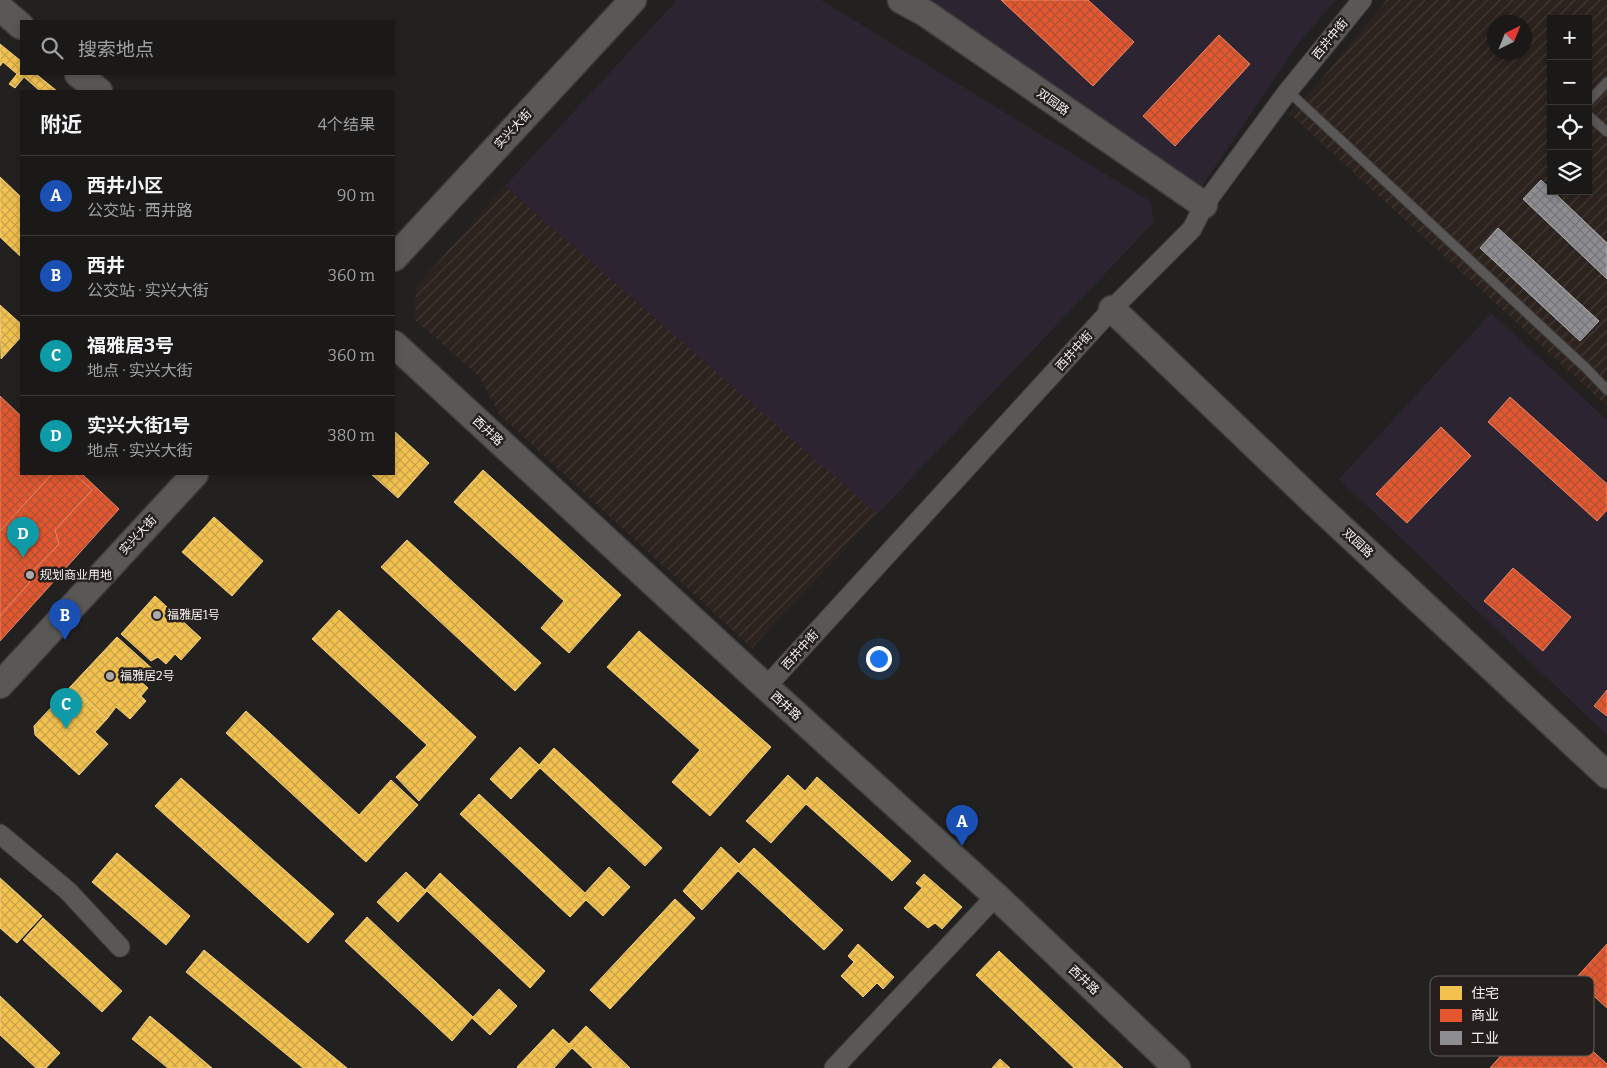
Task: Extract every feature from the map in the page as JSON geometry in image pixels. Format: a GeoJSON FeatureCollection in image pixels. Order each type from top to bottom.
{"type":"FeatureCollection","features":[{"type":"Feature","properties":{"kind":"street","name":"实兴大街"},"geometry":{"type":"LineString","coordinates":[[395,257],[633,0]]}},
{"type":"Feature","properties":{"kind":"street","name":"双园路"},"geometry":{"type":"LineString","coordinates":[[901,0],[925,13],[1204,205]]}},
{"type":"Feature","properties":{"kind":"street","name":"西井中街"},"geometry":{"type":"LineString","coordinates":[[766,687],[1112,309],[1192,229],[1204,205],[1288,91],[1362,0]]}},
{"type":"Feature","properties":{"kind":"street"},"geometry":{"type":"LineString","coordinates":[[0,8],[20,25]]}},
{"type":"Feature","properties":{"kind":"street"},"geometry":{"type":"LineString","coordinates":[[79,75],[98,90]]}},
{"type":"Feature","properties":{"kind":"street","name":"双园路"},"geometry":{"type":"LineString","coordinates":[[1112,309],[1317,505],[1607,775]]}},
{"type":"Feature","properties":{"kind":"street","name":"西井路"},"geometry":{"type":"LineString","coordinates":[[395,345],[996,896],[1177,1068]]}},
{"type":"Feature","properties":{"kind":"street","name":"实兴大街"},"geometry":{"type":"LineString","coordinates":[[0,685],[194,475]]}},
{"type":"Feature","properties":{"kind":"street"},"geometry":{"type":"LineString","coordinates":[[0,834],[68,891],[120,947]]}},
{"type":"Feature","properties":{"kind":"street"},"geometry":{"type":"LineString","coordinates":[[834,1068],[996,896]]}},
{"type":"Feature","properties":{"kind":"lane"},"geometry":{"type":"LineString","coordinates":[[1592,98],[1607,82]]}},
{"type":"Feature","properties":{"kind":"lane"},"geometry":{"type":"LineString","coordinates":[[1288,91],[1586,368],[1607,390]]}},
{"type":"Feature","properties":{"kind":"lane"},"geometry":{"type":"LineString","coordinates":[[1592,119],[1607,132]]}},
{"type":"Feature","properties":{"kind":"shaded area"},"geometry":{"type":"Polygon","coordinates":[[[677,0],[821,0],[1151,202],[1154,222],[874,518],[505,186],[677,0]]]}},
{"type":"Feature","properties":{"kind":"shaded area"},"geometry":{"type":"Polygon","coordinates":[[[928,0],[1336,0],[1298,44],[1202,186],[928,0]]]}},
{"type":"Feature","properties":{"kind":"shaded area"},"geometry":{"type":"Polygon","coordinates":[[[1387,0],[1607,0],[1607,406],[1289,113],[1316,86],[1387,0]]]}},
{"type":"Feature","properties":{"kind":"shaded area"},"geometry":{"type":"Polygon","coordinates":[[[505,186],[877,514],[752,648],[499,414],[479,376],[415,320],[416,287],[505,186]]]}},
{"type":"Feature","properties":{"kind":"shaded area"},"geometry":{"type":"Polygon","coordinates":[[[1491,313],[1607,420],[1607,735],[1339,479],[1491,313]]]}},
{"type":"Feature","properties":{"kind":"building: 住宅"},"geometry":{"type":"Polygon","coordinates":[[[0,44],[20,60],[20,75],[37,75],[56,90],[39,90],[24,77],[15,88],[9,84],[17,74],[3,62],[0,66],[0,44]]]}},
{"type":"Feature","properties":{"kind":"building: 住宅"},"geometry":{"type":"Polygon","coordinates":[[[0,177],[20,196],[20,256],[0,237],[0,177]]]}},
{"type":"Feature","properties":{"kind":"building: 住宅"},"geometry":{"type":"Polygon","coordinates":[[[0,305],[20,323],[20,338],[1,359],[0,305]]]}},
{"type":"Feature","properties":{"kind":"building: 住宅"},"geometry":{"type":"Polygon","coordinates":[[[395,432],[429,463],[398,498],[372,475],[395,475],[395,432]]]}},
{"type":"Feature","properties":{"kind":"building: 住宅"},"geometry":{"type":"Polygon","coordinates":[[[483,470],[621,595],[569,653],[541,628],[564,601],[454,502],[483,470]]]}},
{"type":"Feature","properties":{"kind":"building: 住宅"},"geometry":{"type":"Polygon","coordinates":[[[214,517],[263,561],[232,596],[182,552],[214,517]]]}},
{"type":"Feature","properties":{"kind":"building: 住宅"},"geometry":{"type":"Polygon","coordinates":[[[407,540],[541,663],[515,691],[381,567],[407,540]]]}},
{"type":"Feature","properties":{"kind":"building: 住宅","name":"福雅居1号"},"geometry":{"type":"Polygon","coordinates":[[[155,596],[201,638],[181,660],[175,654],[166,664],[158,657],[151,661],[121,634],[155,596]]]}},
{"type":"Feature","properties":{"kind":"building: 住宅"},"geometry":{"type":"Polygon","coordinates":[[[339,610],[476,737],[419,801],[396,777],[427,745],[312,639],[339,610]]]}},
{"type":"Feature","properties":{"kind":"building: 住宅"},"geometry":{"type":"Polygon","coordinates":[[[639,631],[771,747],[710,816],[672,782],[700,750],[607,667],[639,631]]]}},
{"type":"Feature","properties":{"kind":"building: 住宅","name":"福雅居2号"},"geometry":{"type":"Polygon","coordinates":[[[117,637],[157,673],[151,680],[143,673],[138,679],[148,688],[141,696],[146,701],[130,719],[116,707],[107,719],[71,686],[117,637]]]}},
{"type":"Feature","properties":{"kind":"building: 住宅"},"geometry":{"type":"Polygon","coordinates":[[[71,686],[107,719],[95,732],[108,744],[79,775],[35,735],[34,726],[71,686]]]}},
{"type":"Feature","properties":{"kind":"building: 住宅"},"geometry":{"type":"Polygon","coordinates":[[[246,711],[359,815],[391,780],[418,805],[366,862],[226,733],[246,711]]]}},
{"type":"Feature","properties":{"kind":"building: 住宅"},"geometry":{"type":"Polygon","coordinates":[[[520,747],[539,765],[554,748],[662,848],[645,866],[540,768],[511,799],[490,779],[520,747]]]}},
{"type":"Feature","properties":{"kind":"building: 住宅"},"geometry":{"type":"Polygon","coordinates":[[[788,775],[805,791],[817,777],[911,861],[892,881],[806,804],[771,843],[746,821],[788,775]]]}},
{"type":"Feature","properties":{"kind":"building: 住宅"},"geometry":{"type":"Polygon","coordinates":[[[181,778],[334,914],[308,943],[155,806],[181,778]]]}},
{"type":"Feature","properties":{"kind":"building: 住宅"},"geometry":{"type":"Polygon","coordinates":[[[479,794],[585,893],[609,867],[630,887],[603,916],[586,900],[570,917],[460,814],[479,794]]]}},
{"type":"Feature","properties":{"kind":"building: 住宅"},"geometry":{"type":"Polygon","coordinates":[[[721,847],[739,864],[754,848],[843,930],[824,950],[738,871],[702,910],[683,891],[721,847]]]}},
{"type":"Feature","properties":{"kind":"building: 住宅"},"geometry":{"type":"Polygon","coordinates":[[[117,853],[190,916],[166,945],[92,882],[117,853]]]}},
{"type":"Feature","properties":{"kind":"building: 住宅"},"geometry":{"type":"Polygon","coordinates":[[[406,872],[425,890],[440,873],[545,971],[530,988],[427,891],[398,922],[377,902],[406,872]]]}},
{"type":"Feature","properties":{"kind":"building: 住宅"},"geometry":{"type":"Polygon","coordinates":[[[924,874],[962,907],[942,929],[935,923],[928,928],[904,908],[922,888],[916,883],[924,874]]]}},
{"type":"Feature","properties":{"kind":"building: 住宅"},"geometry":{"type":"Polygon","coordinates":[[[0,878],[42,916],[17,943],[0,928],[0,878]]]}},
{"type":"Feature","properties":{"kind":"building: 住宅"},"geometry":{"type":"Polygon","coordinates":[[[675,899],[695,918],[610,1009],[590,990],[675,899]]]}},
{"type":"Feature","properties":{"kind":"building: 住宅"},"geometry":{"type":"Polygon","coordinates":[[[367,917],[473,1017],[499,989],[517,1006],[490,1035],[472,1018],[452,1041],[345,941],[367,917]]]}},
{"type":"Feature","properties":{"kind":"building: 住宅"},"geometry":{"type":"Polygon","coordinates":[[[43,918],[122,991],[102,1012],[23,940],[43,918]]]}},
{"type":"Feature","properties":{"kind":"building: 住宅"},"geometry":{"type":"Polygon","coordinates":[[[858,944],[894,977],[883,989],[877,983],[863,997],[841,976],[854,962],[848,956],[858,944]]]}},
{"type":"Feature","properties":{"kind":"building: 住宅"},"geometry":{"type":"Polygon","coordinates":[[[204,950],[347,1068],[303,1068],[186,972],[204,950]]]}},
{"type":"Feature","properties":{"kind":"building: 住宅"},"geometry":{"type":"Polygon","coordinates":[[[999,951],[1123,1068],[1074,1068],[976,975],[999,951]]]}},
{"type":"Feature","properties":{"kind":"building: 住宅"},"geometry":{"type":"Polygon","coordinates":[[[0,996],[60,1053],[46,1068],[36,1068],[0,1035],[0,996]]]}},
{"type":"Feature","properties":{"kind":"building: 住宅"},"geometry":{"type":"Polygon","coordinates":[[[150,1016],[212,1068],[168,1068],[132,1039],[150,1016]]]}},
{"type":"Feature","properties":{"kind":"building: 住宅"},"geometry":{"type":"Polygon","coordinates":[[[586,1026],[630,1068],[593,1068],[572,1048],[554,1068],[517,1067],[553,1029],[569,1044],[586,1026]]]}},
{"type":"Feature","properties":{"kind":"building: 住宅"},"geometry":{"type":"Polygon","coordinates":[[[1000,1059],[1010,1068],[992,1068],[1000,1059]]]}},
{"type":"Feature","properties":{"kind":"building: 商业"},"geometry":{"type":"Polygon","coordinates":[[[1001,0],[1088,0],[1134,42],[1093,86],[1001,0]]]}},
{"type":"Feature","properties":{"kind":"building: 商业"},"geometry":{"type":"Polygon","coordinates":[[[1219,35],[1250,64],[1175,146],[1143,116],[1219,35]]]}},
{"type":"Feature","properties":{"kind":"building: 商业","name":"规划商业用地"},"geometry":{"type":"Polygon","coordinates":[[[0,396],[20,415],[20,475],[83,475],[119,509],[0,641],[0,396]]]}},
{"type":"Feature","properties":{"kind":"building: 商业"},"geometry":{"type":"Polygon","coordinates":[[[1510,397],[1607,484],[1607,510],[1597,521],[1488,422],[1510,397]]]}},
{"type":"Feature","properties":{"kind":"building: 商业"},"geometry":{"type":"Polygon","coordinates":[[[1441,427],[1471,456],[1407,523],[1376,494],[1441,427]]]}},
{"type":"Feature","properties":{"kind":"building: 商业"},"geometry":{"type":"Polygon","coordinates":[[[51,475],[75,475],[92,490],[55,530],[59,544],[33,571],[29,583],[0,616],[0,531],[51,475]]]}},
{"type":"Feature","properties":{"kind":"building: 商业"},"geometry":{"type":"Polygon","coordinates":[[[1513,568],[1571,617],[1543,651],[1484,601],[1513,568]]]}},
{"type":"Feature","properties":{"kind":"building: 商业"},"geometry":{"type":"Polygon","coordinates":[[[1607,690],[1607,716],[1594,706],[1607,690]]]}},
{"type":"Feature","properties":{"kind":"building: 商业"},"geometry":{"type":"Polygon","coordinates":[[[1607,944],[1607,1008],[1594,996],[1594,976],[1578,976],[1607,944]]]}},
{"type":"Feature","properties":{"kind":"building: 商业"},"geometry":{"type":"Polygon","coordinates":[[[1594,1052],[1607,1064],[1607,1068],[1490,1068],[1501,1056],[1594,1056],[1594,1052]]]}},
{"type":"Feature","properties":{"kind":"building: 工业"},"geometry":{"type":"Polygon","coordinates":[[[1541,180],[1547,186],[1547,195],[1557,195],[1607,243],[1607,279],[1523,199],[1541,180]]]}},
{"type":"Feature","properties":{"kind":"building: 工业"},"geometry":{"type":"Polygon","coordinates":[[[1498,228],[1599,321],[1580,341],[1480,248],[1498,228]]]}},
{"type":"Feature","properties":{"kind":"place","name":"实兴大街1号"},"geometry":{"type":"Point","coordinates":[23,558]}},
{"type":"Feature","properties":{"kind":"place","name":"规划商业用地"},"geometry":{"type":"Point","coordinates":[30,575]}},
{"type":"Feature","properties":{"kind":"place","name":"福雅居1号"},"geometry":{"type":"Point","coordinates":[157,615]}},
{"type":"Feature","properties":{"kind":"place","name":"西井"},"geometry":{"type":"Point","coordinates":[65,640]}},
{"type":"Feature","properties":{"kind":"place","name":"福雅居2号"},"geometry":{"type":"Point","coordinates":[110,676]}},
{"type":"Feature","properties":{"kind":"place","name":"福雅居3号"},"geometry":{"type":"Point","coordinates":[66,729]}},
{"type":"Feature","properties":{"kind":"place","name":"西井小区"},"geometry":{"type":"Point","coordinates":[962,846]}}]}
